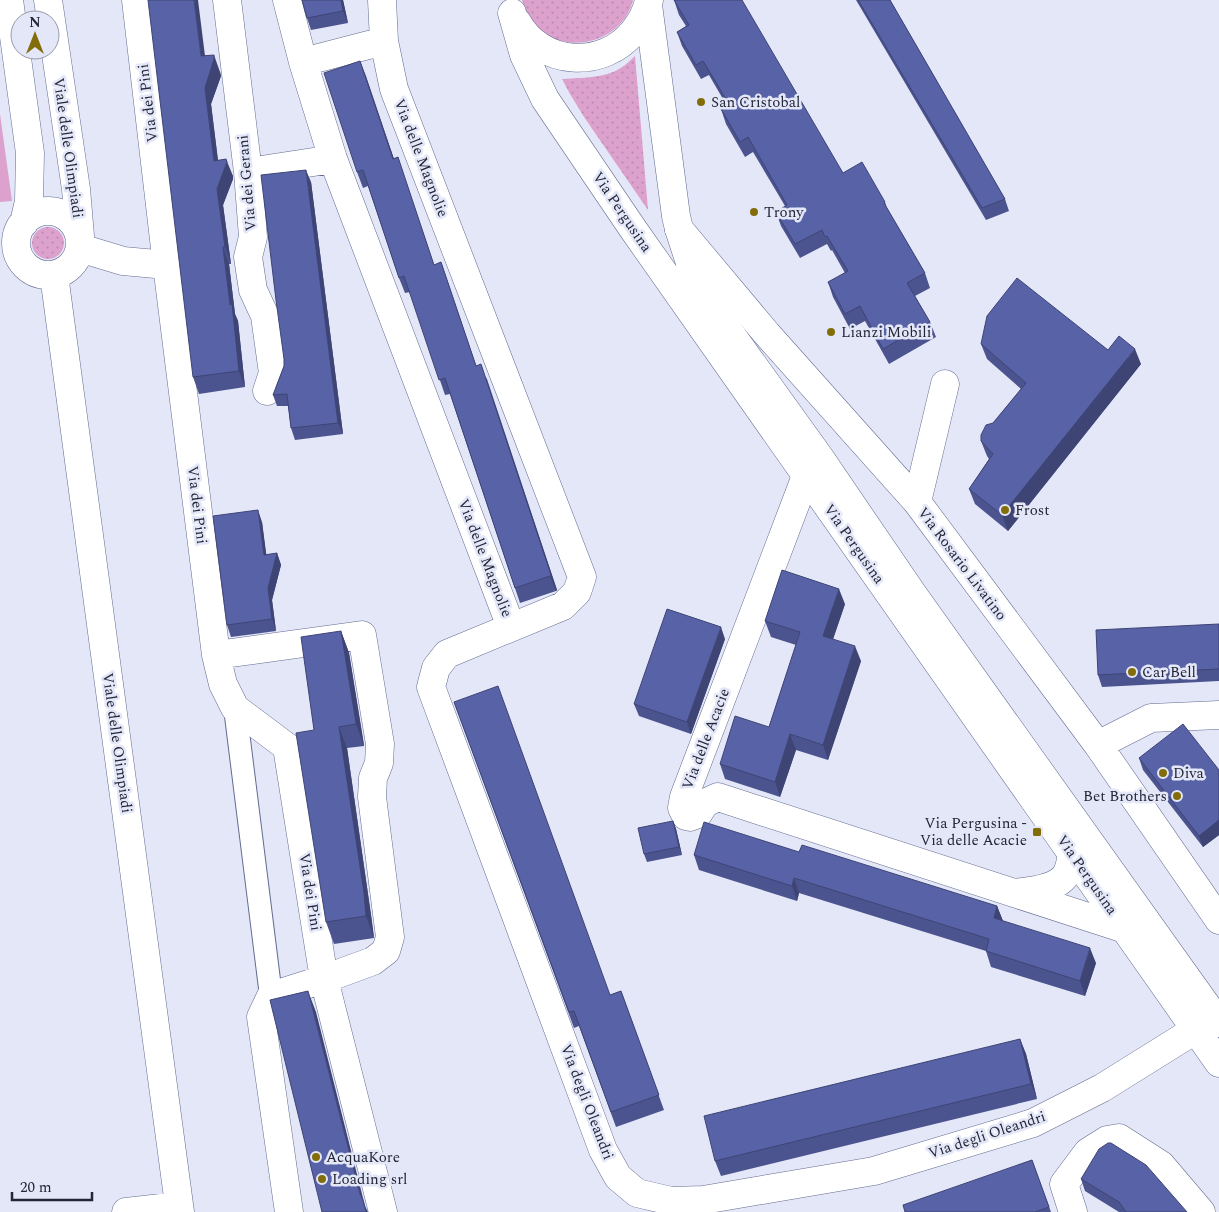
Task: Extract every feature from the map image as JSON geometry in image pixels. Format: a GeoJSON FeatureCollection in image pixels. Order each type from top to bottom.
{"type":"FeatureCollection","features":[{"type":"Feature","properties":{"kind":"street"},"geometry":{"type":"LineString","coordinates":[[9,0],[30,153],[29,201],[24,223],[19,232],[18,252],[11,255],[31,270],[42,274],[54,275],[72,266],[77,258],[80,242],[76,227],[70,220],[61,214],[42,212],[32,216],[24,223]]}},
{"type":"Feature","properties":{"kind":"street","name":"Viale delle Olimpiadi"},"geometry":{"type":"LineString","coordinates":[[48,0],[76,189],[80,242]]}},
{"type":"Feature","properties":{"kind":"street","name":"Via dei Pini"},"geometry":{"type":"LineString","coordinates":[[136,0],[216,655],[223,684],[235,708],[287,747],[324,979],[383,1212]]}},
{"type":"Feature","properties":{"kind":"street","name":"Via dei Gerani"},"geometry":{"type":"LineString","coordinates":[[227,0],[248,172],[253,237],[248,257],[253,290],[265,316],[273,373],[267,391]]}},
{"type":"Feature","properties":{"kind":"street","name":"Via delle Magnolie"},"geometry":{"type":"LineString","coordinates":[[287,0],[303,62],[333,159],[511,627],[563,606],[577,592],[582,577],[394,89],[384,41],[382,0]]}},
{"type":"Feature","properties":{"kind":"street"},"geometry":{"type":"LineString","coordinates":[[509,3],[522,31],[536,44],[554,54],[573,58],[593,57],[612,50],[628,39],[641,23],[648,2]]}},
{"type":"Feature","properties":{"kind":"street","name":"Via Pergusina"},"geometry":{"type":"LineString","coordinates":[[648,2],[676,216],[692,270],[710,305],[820,458],[1207,1026],[1219,1063]]}},
{"type":"Feature","properties":{"kind":"street","name":"Via Pergusina"},"geometry":{"type":"LineString","coordinates":[[509,3],[524,55],[545,99],[633,229],[1126,929],[1207,1026]]}},
{"type":"Feature","properties":{"kind":"street"},"geometry":{"type":"LineString","coordinates":[[303,62],[384,41]]}},
{"type":"Feature","properties":{"kind":"street"},"geometry":{"type":"LineString","coordinates":[[248,172],[333,159]]}},
{"type":"Feature","properties":{"kind":"street","name":"Via Rosario Livatino"},"geometry":{"type":"LineString","coordinates":[[679,229],[767,334],[916,502],[1098,745],[1219,920]]}},
{"type":"Feature","properties":{"kind":"street"},"geometry":{"type":"LineString","coordinates":[[80,242],[123,261],[167,265]]}},
{"type":"Feature","properties":{"kind":"street","name":"Viale delle Olimpiadi"},"geometry":{"type":"LineString","coordinates":[[54,275],[179,1209]]}},
{"type":"Feature","properties":{"kind":"street"},"geometry":{"type":"LineString","coordinates":[[916,502],[945,384]]}},
{"type":"Feature","properties":{"kind":"street","name":"Via delle Acacie"},"geometry":{"type":"LineString","coordinates":[[806,476],[684,797],[682,808],[686,816],[690,817],[698,814],[705,803],[718,797],[1012,893]]}},
{"type":"Feature","properties":{"kind":"street","name":"Via degli Oleandri"},"geometry":{"type":"LineString","coordinates":[[511,627],[447,654],[436,668],[431,687],[603,1150],[618,1177],[637,1193],[671,1200],[703,1200],[874,1171],[1033,1123],[1102,1088],[1207,1026]]}},
{"type":"Feature","properties":{"kind":"street"},"geometry":{"type":"LineString","coordinates":[[216,655],[362,635],[380,744],[379,763],[373,778],[372,797],[390,937],[386,951],[373,962],[271,996]]}},
{"type":"Feature","properties":{"kind":"street"},"geometry":{"type":"LineString","coordinates":[[235,708],[271,996],[261,1017],[289,1212]]}},
{"type":"Feature","properties":{"kind":"street"},"geometry":{"type":"LineString","coordinates":[[1098,745],[1151,718],[1219,715]]}},
{"type":"Feature","properties":{"kind":"street"},"geometry":{"type":"LineString","coordinates":[[1012,893],[1037,891],[1055,884],[1066,875],[1072,853]]}},
{"type":"Feature","properties":{"kind":"street"},"geometry":{"type":"LineString","coordinates":[[1012,893],[1126,929]]}},
{"type":"Feature","properties":{"kind":"street"},"geometry":{"type":"LineString","coordinates":[[1073,1212],[1064,1184],[1088,1152],[1107,1140],[1120,1138],[1161,1165],[1201,1212]]}},
{"type":"Feature","properties":{"kind":"street"},"geometry":{"type":"LineString","coordinates":[[126,1212],[179,1209]]}},
{"type":"Feature","properties":{"kind":"shaded area"},"geometry":{"type":"Polygon","coordinates":[[[522,0],[633,0],[627,14],[618,26],[606,35],[592,41],[578,43],[563,41],[549,36],[537,27],[528,14],[522,0]]]}},
{"type":"Feature","properties":{"kind":"shaded area"},"geometry":{"type":"Polygon","coordinates":[[[635,56],[648,210],[584,117],[562,79],[607,74],[616,71],[635,56]]]}},
{"type":"Feature","properties":{"kind":"shaded area"},"geometry":{"type":"Polygon","coordinates":[[[0,114],[12,201],[0,202],[0,114]]]}},
{"type":"Feature","properties":{"kind":"shaded area"},"geometry":{"type":"Polygon","coordinates":[[[48,227],[54,228],[59,232],[63,237],[63,249],[59,254],[54,258],[48,259],[42,258],[37,254],[33,249],[32,243],[33,237],[37,232],[42,228],[48,227]]]}},
{"type":"Feature","properties":{"kind":"building"},"geometry":{"type":"Polygon","coordinates":[[[148,0],[194,0],[201,56],[214,55],[205,88],[214,161],[226,159],[227,162],[217,189],[239,371],[193,377],[148,0]]]}},
{"type":"Feature","properties":{"kind":"building"},"geometry":{"type":"Polygon","coordinates":[[[302,0],[341,0],[343,11],[307,18],[302,0]]]}},
{"type":"Feature","properties":{"kind":"building"},"geometry":{"type":"Polygon","coordinates":[[[674,0],[742,0],[843,173],[862,162],[925,273],[907,283],[930,322],[883,349],[860,306],[845,314],[828,282],[848,271],[822,230],[795,244],[776,212],[787,205],[748,137],[740,142],[721,109],[729,104],[703,61],[696,65],[677,32],[689,25],[674,0]]]}},
{"type":"Feature","properties":{"kind":"building"},"geometry":{"type":"Polygon","coordinates":[[[858,0],[890,0],[1005,199],[982,208],[858,0]]]}},
{"type":"Feature","properties":{"kind":"building"},"geometry":{"type":"Polygon","coordinates":[[[360,61],[393,159],[398,157],[434,265],[441,262],[476,366],[481,364],[551,575],[515,588],[445,378],[439,380],[404,276],[399,278],[363,170],[357,172],[324,73],[360,61]]]}},
{"type":"Feature","properties":{"kind":"building"},"geometry":{"type":"Polygon","coordinates":[[[306,170],[338,423],[291,428],[287,394],[273,395],[284,366],[284,359],[261,175],[306,170]]]}},
{"type":"Feature","properties":{"kind":"building"},"geometry":{"type":"Polygon","coordinates":[[[1017,278],[1108,350],[1119,336],[1135,349],[1002,515],[969,489],[993,454],[981,441],[981,435],[986,425],[993,423],[1026,383],[981,344],[987,316],[1017,278]]]}},
{"type":"Feature","properties":{"kind":"building"},"geometry":{"type":"Polygon","coordinates":[[[258,510],[264,555],[277,553],[268,588],[272,619],[227,625],[213,516],[258,510]]]}},
{"type":"Feature","properties":{"kind":"building"},"geometry":{"type":"Polygon","coordinates":[[[782,570],[839,589],[823,636],[855,646],[823,745],[790,734],[775,782],[720,764],[735,716],[769,727],[800,632],[765,621],[782,570]]]}},
{"type":"Feature","properties":{"kind":"building"},"geometry":{"type":"Polygon","coordinates":[[[667,609],[721,627],[687,722],[634,704],[667,609]]]}},
{"type":"Feature","properties":{"kind":"building"},"geometry":{"type":"Polygon","coordinates":[[[1219,624],[1219,669],[1098,675],[1096,630],[1219,624]]]}},
{"type":"Feature","properties":{"kind":"building"},"geometry":{"type":"Polygon","coordinates":[[[341,631],[356,724],[339,727],[366,916],[326,922],[296,733],[314,730],[301,637],[341,631]]]}},
{"type":"Feature","properties":{"kind":"building"},"geometry":{"type":"Polygon","coordinates":[[[498,686],[610,995],[621,991],[659,1095],[611,1112],[574,1011],[569,1012],[454,702],[498,686]]]}},
{"type":"Feature","properties":{"kind":"building"},"geometry":{"type":"Polygon","coordinates":[[[1183,724],[1219,770],[1219,820],[1199,836],[1139,758],[1183,724]]]}},
{"type":"Feature","properties":{"kind":"building"},"geometry":{"type":"Polygon","coordinates":[[[673,821],[679,847],[644,854],[638,828],[673,821]]]}},
{"type":"Feature","properties":{"kind":"building"},"geometry":{"type":"Polygon","coordinates":[[[704,822],[799,852],[802,845],[997,906],[994,918],[1090,948],[1080,981],[986,951],[989,939],[794,878],[792,886],[694,855],[704,822]]]}},
{"type":"Feature","properties":{"kind":"building"},"geometry":{"type":"Polygon","coordinates":[[[308,991],[366,1212],[322,1212],[270,1000],[308,991]]]}},
{"type":"Feature","properties":{"kind":"building"},"geometry":{"type":"Polygon","coordinates":[[[1020,1039],[1031,1084],[715,1161],[704,1116],[1020,1039]]]}},
{"type":"Feature","properties":{"kind":"building"},"geometry":{"type":"Polygon","coordinates":[[[1111,1143],[1146,1165],[1187,1212],[1126,1212],[1119,1202],[1081,1179],[1099,1149],[1111,1143]]]}},
{"type":"Feature","properties":{"kind":"building"},"geometry":{"type":"Polygon","coordinates":[[[1032,1160],[1049,1207],[1035,1212],[905,1212],[903,1205],[1032,1160]]]}},
{"type":"Feature","properties":{"kind":"place","name":"San Cristobal"},"geometry":{"type":"Point","coordinates":[701,102]}},
{"type":"Feature","properties":{"kind":"place","name":"Trony"},"geometry":{"type":"Point","coordinates":[754,212]}},
{"type":"Feature","properties":{"kind":"place","name":"Lianzi Mobili"},"geometry":{"type":"Point","coordinates":[831,332]}},
{"type":"Feature","properties":{"kind":"place","name":"Frost"},"geometry":{"type":"Point","coordinates":[1005,510]}},
{"type":"Feature","properties":{"kind":"place","name":"Car Bell"},"geometry":{"type":"Point","coordinates":[1132,672]}},
{"type":"Feature","properties":{"kind":"place","name":"Diva"},"geometry":{"type":"Point","coordinates":[1163,773]}},
{"type":"Feature","properties":{"kind":"place","name":"Bet Brothers"},"geometry":{"type":"Point","coordinates":[1177,796]}},
{"type":"Feature","properties":{"kind":"place","name":"Via Pergusina - Via delle Acacie"},"geometry":{"type":"Point","coordinates":[1037,832]}},
{"type":"Feature","properties":{"kind":"place","name":"AcquaKore"},"geometry":{"type":"Point","coordinates":[316,1157]}},
{"type":"Feature","properties":{"kind":"place","name":"Loading srl"},"geometry":{"type":"Point","coordinates":[322,1179]}}]}
